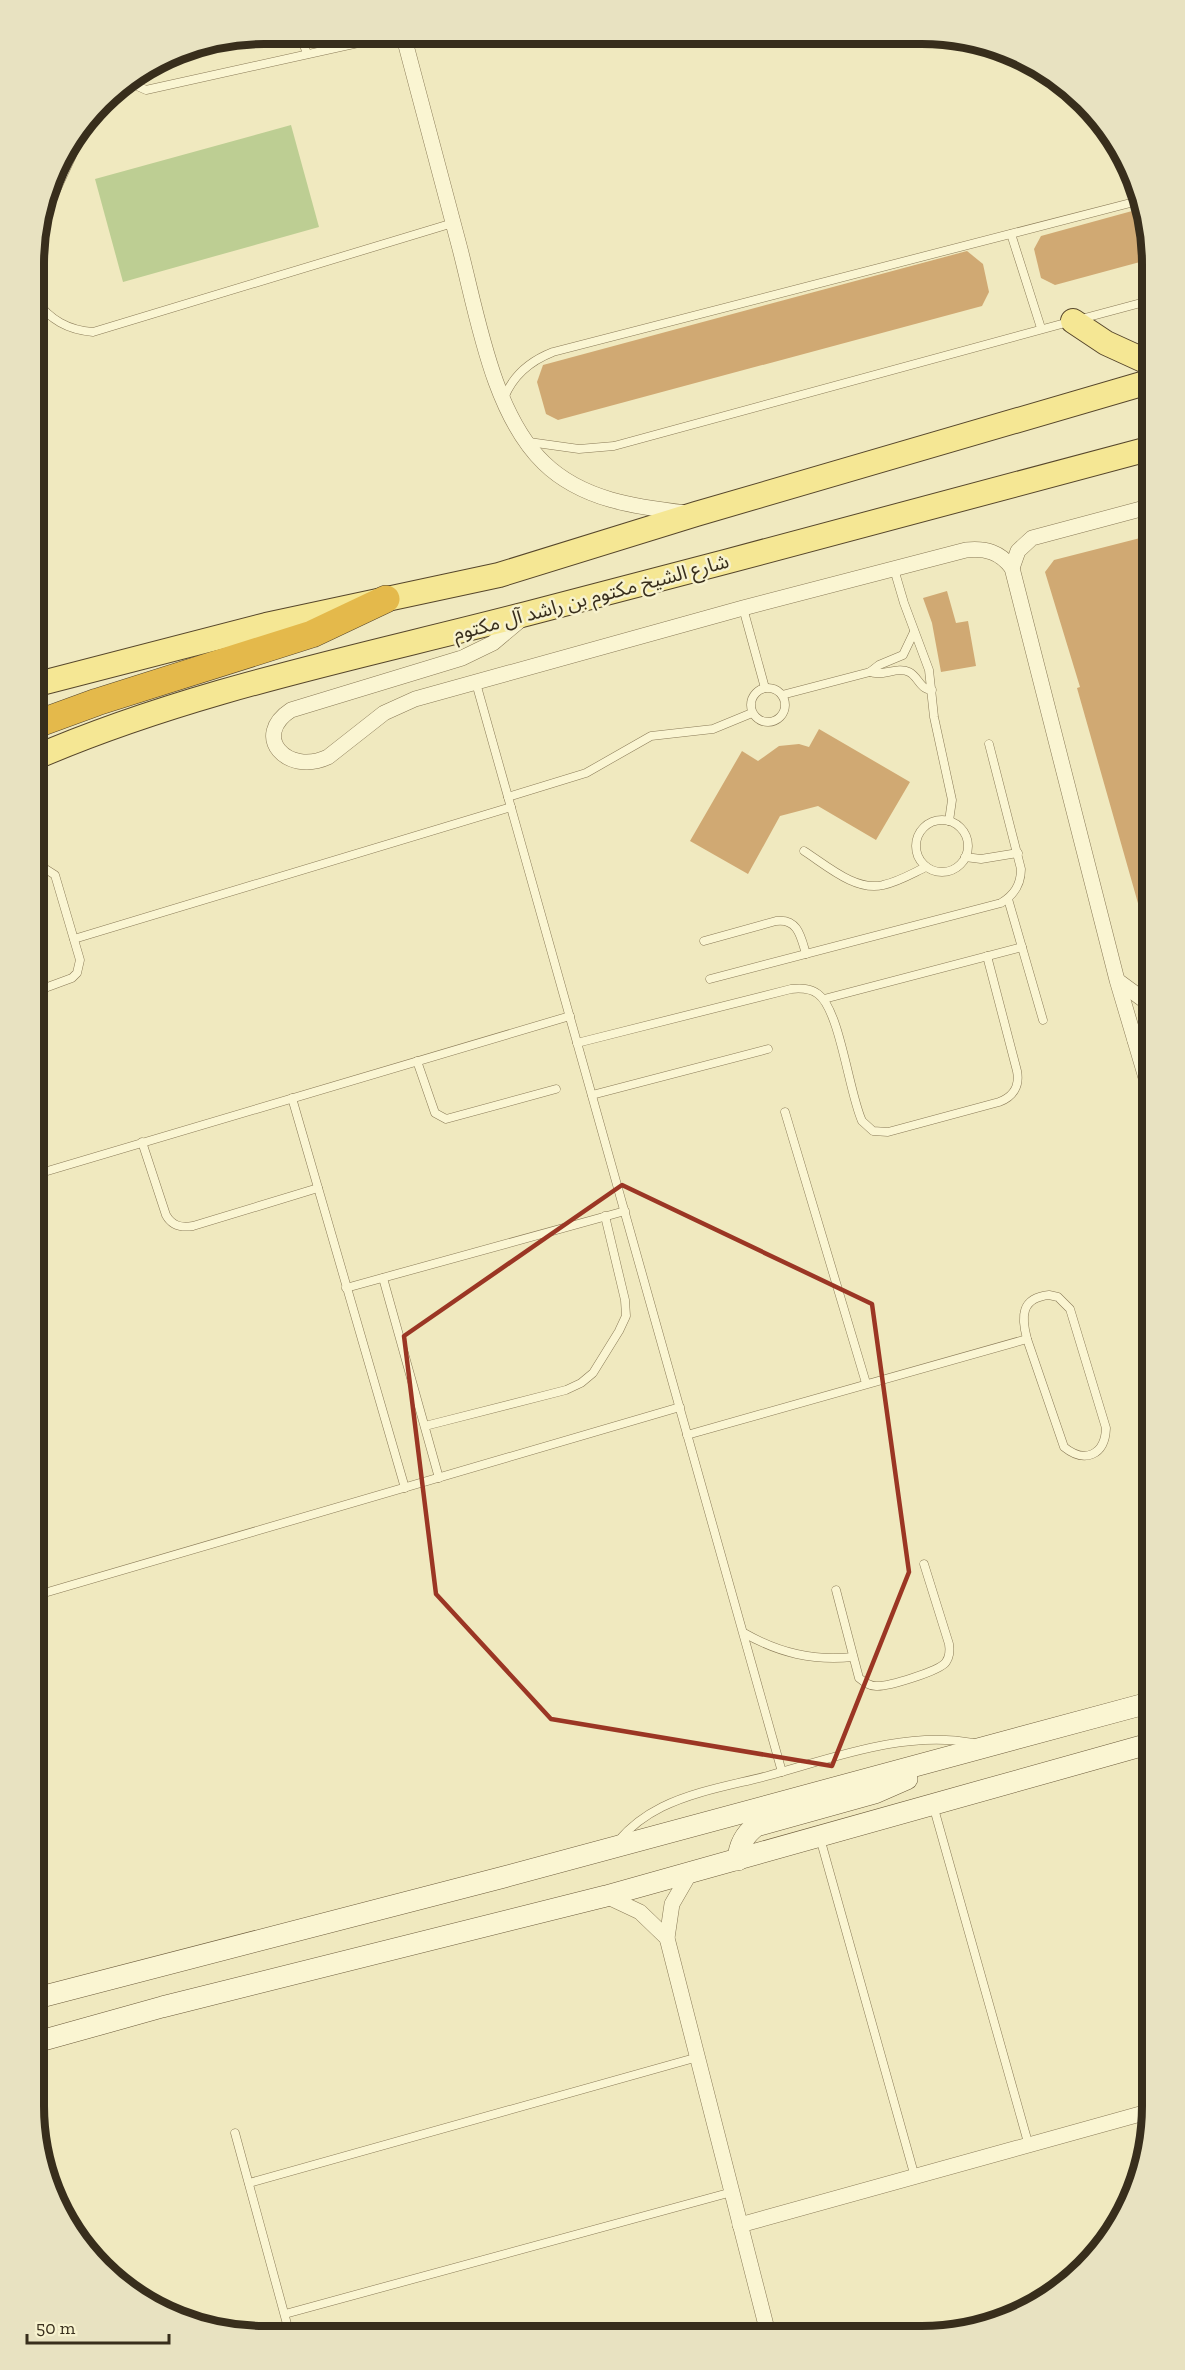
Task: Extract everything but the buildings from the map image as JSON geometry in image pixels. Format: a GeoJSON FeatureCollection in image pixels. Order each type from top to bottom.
{"type":"FeatureCollection","features":[{"type":"Feature","properties":{"kind":"highway"},"geometry":{"type":"LineString","coordinates":[[44,721],[312,634],[386,599]]}},
{"type":"Feature","properties":{"kind":"main road"},"geometry":{"type":"LineString","coordinates":[[1073,321],[1106,343],[1142,359]]}},
{"type":"Feature","properties":{"kind":"main road"},"geometry":{"type":"LineString","coordinates":[[44,682],[256,627],[443,589],[499,575],[696,514],[1142,384]]}},
{"type":"Feature","properties":{"kind":"main road","name":"شارع الشيخ مكتوم بن راشد آل مكتوم"},"geometry":{"type":"LineString","coordinates":[[44,754],[86,735],[241,686],[526,615],[1142,451]]}},
{"type":"Feature","properties":{"kind":"main road"},"geometry":{"type":"LineString","coordinates":[[44,1996],[611,1848],[1142,1705]]}},
{"type":"Feature","properties":{"kind":"main road"},"geometry":{"type":"LineString","coordinates":[[44,2040],[162,2007],[606,1896],[1142,1746]]}},
{"type":"Feature","properties":{"kind":"main road"},"geometry":{"type":"LineString","coordinates":[[738,1860],[740,1844],[756,1826],[891,1787],[938,1760]]}},
{"type":"Feature","properties":{"kind":"street"},"geometry":{"type":"LineString","coordinates":[[404,44],[489,359],[512,421],[525,441],[552,469],[567,481],[593,495],[641,507],[696,514]]}},
{"type":"Feature","properties":{"kind":"street"},"geometry":{"type":"LineString","coordinates":[[1012,568],[1018,550],[1032,538],[1142,509]]}},
{"type":"Feature","properties":{"kind":"street"},"geometry":{"type":"LineString","coordinates":[[526,615],[493,643],[462,658],[291,710],[277,722],[275,741],[278,750],[285,757],[306,763],[318,762],[328,757],[375,719],[394,707],[743,608],[894,569],[977,549],[997,554],[1012,568],[1117,980],[1142,1064]]}},
{"type":"Feature","properties":{"kind":"street"},"geometry":{"type":"LineString","coordinates":[[1117,980],[1142,999]]}},
{"type":"Feature","properties":{"kind":"street"},"geometry":{"type":"LineString","coordinates":[[1135,1040],[1142,1038]]}},
{"type":"Feature","properties":{"kind":"street"},"geometry":{"type":"LineString","coordinates":[[690,1873],[672,1904],[667,1938],[767,2326]]}},
{"type":"Feature","properties":{"kind":"street"},"geometry":{"type":"LineString","coordinates":[[606,1896],[640,1912],[667,1938]]}},
{"type":"Feature","properties":{"kind":"street"},"geometry":{"type":"LineString","coordinates":[[740,2225],[1142,2114]]}},
{"type":"Feature","properties":{"kind":"lane"},"geometry":{"type":"LineString","coordinates":[[304,44],[307,54]]}},
{"type":"Feature","properties":{"kind":"lane"},"geometry":{"type":"LineString","coordinates":[[135,85],[146,90],[354,44]]}},
{"type":"Feature","properties":{"kind":"lane"},"geometry":{"type":"LineString","coordinates":[[56,191],[74,152]]}},
{"type":"Feature","properties":{"kind":"lane"},"geometry":{"type":"LineString","coordinates":[[503,400],[517,375],[540,357],[553,352],[1133,202]]}},
{"type":"Feature","properties":{"kind":"lane"},"geometry":{"type":"LineString","coordinates":[[44,310],[62,325],[76,331],[93,332],[453,223]]}},
{"type":"Feature","properties":{"kind":"lane"},"geometry":{"type":"LineString","coordinates":[[1011,234],[1041,328]]}},
{"type":"Feature","properties":{"kind":"lane"},"geometry":{"type":"LineString","coordinates":[[525,441],[562,448],[614,446],[1041,328],[1142,303]]}},
{"type":"Feature","properties":{"kind":"lane"},"geometry":{"type":"LineString","coordinates":[[894,569],[914,632],[926,660],[934,717],[952,800],[949,821]]}},
{"type":"Feature","properties":{"kind":"lane"},"geometry":{"type":"LineString","coordinates":[[743,608],[765,688]]}},
{"type":"Feature","properties":{"kind":"lane"},"geometry":{"type":"LineString","coordinates":[[782,696],[870,672],[903,655],[914,632]]}},
{"type":"Feature","properties":{"kind":"lane"},"geometry":{"type":"LineString","coordinates":[[870,672],[881,675],[907,671],[922,687],[932,690]]}},
{"type":"Feature","properties":{"kind":"lane"},"geometry":{"type":"LineString","coordinates":[[476,682],[782,1772]]}},
{"type":"Feature","properties":{"kind":"lane"},"geometry":{"type":"LineString","coordinates":[[765,688],[777,691],[782,696],[785,709],[777,720],[763,722],[752,713],[750,707],[754,695],[765,688]]}},
{"type":"Feature","properties":{"kind":"lane"},"geometry":{"type":"LineString","coordinates":[[508,797],[586,773],[644,739],[658,735],[713,729],[752,713]]}},
{"type":"Feature","properties":{"kind":"lane"},"geometry":{"type":"LineString","coordinates":[[710,979],[1001,903],[1008,899],[1014,893],[1021,878],[1018,853],[989,744]]}},
{"type":"Feature","properties":{"kind":"lane"},"geometry":{"type":"LineString","coordinates":[[74,939],[511,807]]}},
{"type":"Feature","properties":{"kind":"lane"},"geometry":{"type":"LineString","coordinates":[[949,821],[964,831],[967,840],[965,857],[960,865],[944,872],[926,867],[916,852],[918,834],[931,822],[949,821]]}},
{"type":"Feature","properties":{"kind":"lane"},"geometry":{"type":"LineString","coordinates":[[804,851],[855,882],[872,887],[890,884],[926,867]]}},
{"type":"Feature","properties":{"kind":"lane"},"geometry":{"type":"LineString","coordinates":[[965,857],[981,859],[1018,853]]}},
{"type":"Feature","properties":{"kind":"lane"},"geometry":{"type":"LineString","coordinates":[[44,868],[55,875],[80,960],[77,973],[66,981],[44,989]]}},
{"type":"Feature","properties":{"kind":"lane"},"geometry":{"type":"LineString","coordinates":[[1008,899],[1043,1020]]}},
{"type":"Feature","properties":{"kind":"lane"},"geometry":{"type":"LineString","coordinates":[[704,942],[776,921],[788,921],[797,928],[806,954]]}},
{"type":"Feature","properties":{"kind":"lane"},"geometry":{"type":"LineString","coordinates":[[824,999],[1022,947]]}},
{"type":"Feature","properties":{"kind":"lane"},"geometry":{"type":"LineString","coordinates":[[577,1043],[791,989],[813,991],[824,999],[831,1012],[862,1121],[873,1131],[888,1132],[999,1102],[1011,1096],[1015,1091],[1017,1071],[987,956]]}},
{"type":"Feature","properties":{"kind":"lane"},"geometry":{"type":"LineString","coordinates":[[44,1171],[570,1016]]}},
{"type":"Feature","properties":{"kind":"lane"},"geometry":{"type":"LineString","coordinates":[[592,1095],[768,1049]]}},
{"type":"Feature","properties":{"kind":"lane"},"geometry":{"type":"LineString","coordinates":[[417,1061],[435,1113],[446,1119],[556,1089]]}},
{"type":"Feature","properties":{"kind":"lane"},"geometry":{"type":"LineString","coordinates":[[292,1098],[405,1488]]}},
{"type":"Feature","properties":{"kind":"lane"},"geometry":{"type":"LineString","coordinates":[[785,1112],[866,1383]]}},
{"type":"Feature","properties":{"kind":"lane"},"geometry":{"type":"LineString","coordinates":[[142,1142],[166,1215],[169,1221],[180,1227],[193,1226],[318,1188]]}},
{"type":"Feature","properties":{"kind":"lane"},"geometry":{"type":"LineString","coordinates":[[346,1288],[625,1211]]}},
{"type":"Feature","properties":{"kind":"lane"},"geometry":{"type":"LineString","coordinates":[[424,1426],[566,1390],[581,1383],[593,1373],[623,1324],[627,1308],[605,1216]]}},
{"type":"Feature","properties":{"kind":"lane"},"geometry":{"type":"LineString","coordinates":[[383,1278],[439,1478]]}},
{"type":"Feature","properties":{"kind":"lane"},"geometry":{"type":"LineString","coordinates":[[1049,1295],[1065,1302],[1070,1309],[1106,1428],[1106,1439],[1101,1448],[1092,1454],[1082,1456],[1072,1454],[1064,1447],[1027,1339],[1023,1314],[1033,1299],[1049,1295]]}},
{"type":"Feature","properties":{"kind":"lane"},"geometry":{"type":"LineString","coordinates":[[687,1435],[1027,1339]]}},
{"type":"Feature","properties":{"kind":"lane"},"geometry":{"type":"LineString","coordinates":[[44,1593],[680,1407]]}},
{"type":"Feature","properties":{"kind":"lane"},"geometry":{"type":"LineString","coordinates":[[836,1590],[853,1657],[860,1678],[864,1682],[876,1686],[937,1669],[946,1662],[950,1650],[924,1564]]}},
{"type":"Feature","properties":{"kind":"lane"},"geometry":{"type":"LineString","coordinates":[[744,1633],[760,1642],[796,1655],[834,1659],[853,1657]]}},
{"type":"Feature","properties":{"kind":"lane"},"geometry":{"type":"LineString","coordinates":[[611,1848],[625,1832],[660,1808],[680,1799],[901,1743],[945,1740],[989,1746]]}},
{"type":"Feature","properties":{"kind":"lane"},"geometry":{"type":"LineString","coordinates":[[933,1804],[1029,2146]]}},
{"type":"Feature","properties":{"kind":"lane"},"geometry":{"type":"LineString","coordinates":[[819,1836],[915,2177]]}},
{"type":"Feature","properties":{"kind":"lane"},"geometry":{"type":"LineString","coordinates":[[249,2183],[698,2057]]}},
{"type":"Feature","properties":{"kind":"lane"},"geometry":{"type":"LineString","coordinates":[[235,2133],[288,2326]]}},
{"type":"Feature","properties":{"kind":"lane"},"geometry":{"type":"LineString","coordinates":[[285,2314],[732,2192]]}},
{"type":"Feature","properties":{"kind":"highlighted area"},"geometry":{"type":"Polygon","coordinates":[[[622,1185],[872,1304],[909,1572],[832,1766],[551,1719],[436,1594],[404,1336],[622,1185]]]}},
{"type":"Feature","properties":{"kind":"green space"},"geometry":{"type":"Polygon","coordinates":[[[291,125],[319,227],[123,282],[95,179],[291,125]]]}}]}
